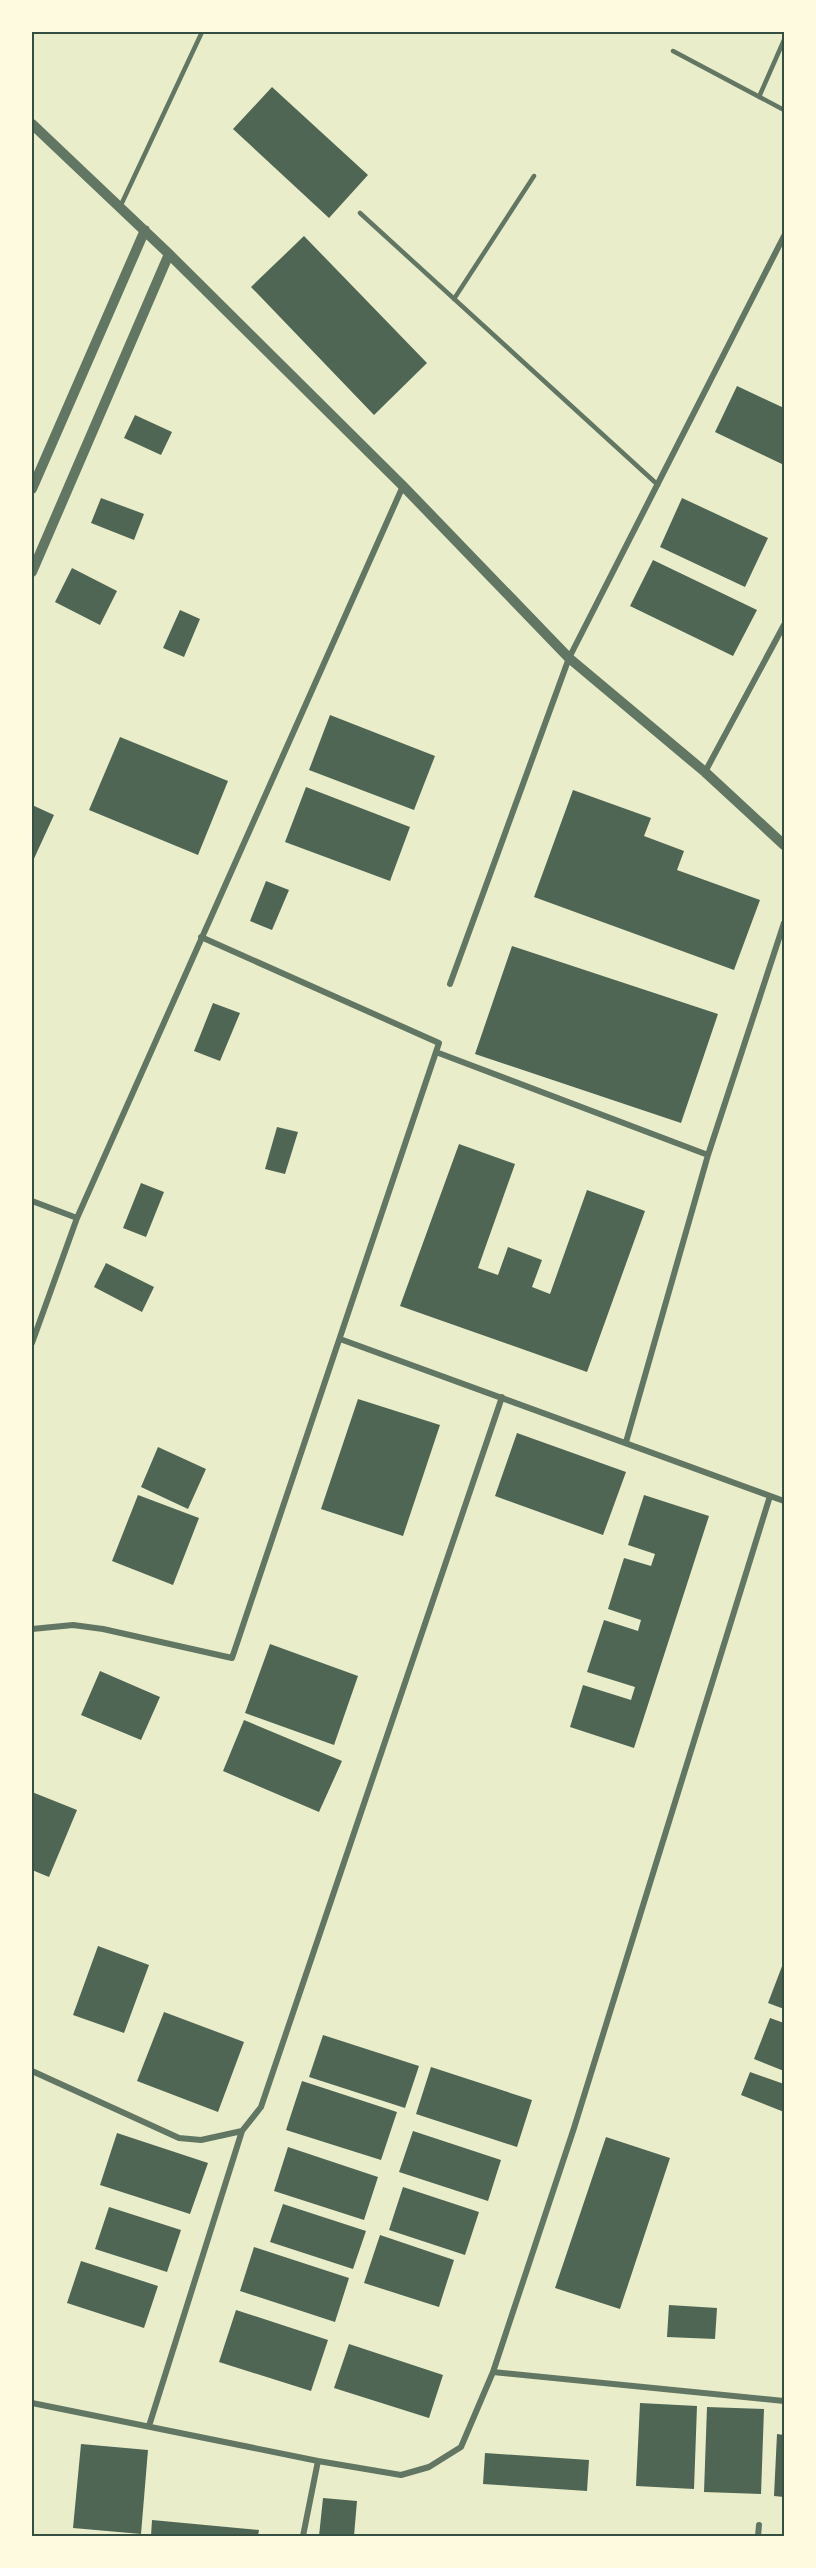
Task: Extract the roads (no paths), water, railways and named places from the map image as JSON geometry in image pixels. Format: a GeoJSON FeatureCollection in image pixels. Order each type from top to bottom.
{"type":"FeatureCollection","features":[{"type":"Feature","properties":{"kind":"street"},"geometry":{"type":"LineString","coordinates":[[32,124],[146,230],[403,486],[569,658],[705,772],[784,845]]}},
{"type":"Feature","properties":{"kind":"street"},"geometry":{"type":"LineString","coordinates":[[32,489],[146,230]]}},
{"type":"Feature","properties":{"kind":"street"},"geometry":{"type":"LineString","coordinates":[[450,984],[569,658],[784,236]]}},
{"type":"Feature","properties":{"kind":"street"},"geometry":{"type":"LineString","coordinates":[[32,572],[169,254]]}},
{"type":"Feature","properties":{"kind":"street"},"geometry":{"type":"LineString","coordinates":[[32,1344],[76,1218],[403,486]]}},
{"type":"Feature","properties":{"kind":"street"},"geometry":{"type":"LineString","coordinates":[[705,772],[784,625]]}},
{"type":"Feature","properties":{"kind":"street"},"geometry":{"type":"LineString","coordinates":[[626,1442],[708,1155],[784,923]]}},
{"type":"Feature","properties":{"kind":"street"},"geometry":{"type":"LineString","coordinates":[[32,1629],[73,1625],[103,1629],[232,1658],[440,1043],[201,937]]}},
{"type":"Feature","properties":{"kind":"street"},"geometry":{"type":"LineString","coordinates":[[436,1052],[708,1155]]}},
{"type":"Feature","properties":{"kind":"street"},"geometry":{"type":"LineString","coordinates":[[32,1201],[76,1218]]}},
{"type":"Feature","properties":{"kind":"street"},"geometry":{"type":"LineString","coordinates":[[340,1339],[784,1501]]}},
{"type":"Feature","properties":{"kind":"street"},"geometry":{"type":"LineString","coordinates":[[149,2426],[242,2131],[261,2107],[502,1397]]}},
{"type":"Feature","properties":{"kind":"street"},"geometry":{"type":"LineString","coordinates":[[32,2403],[318,2461],[400,2475],[429,2468],[461,2447],[493,2372],[574,2128],[770,1496]]}},
{"type":"Feature","properties":{"kind":"street"},"geometry":{"type":"LineString","coordinates":[[32,2071],[179,2138],[201,2140],[242,2131]]}},
{"type":"Feature","properties":{"kind":"street"},"geometry":{"type":"LineString","coordinates":[[493,2372],[784,2401]]}},
{"type":"Feature","properties":{"kind":"street"},"geometry":{"type":"LineString","coordinates":[[303,2536],[318,2461]]}},
{"type":"Feature","properties":{"kind":"street"},"geometry":{"type":"LineString","coordinates":[[758,2536],[759,2525]]}},
{"type":"Feature","properties":{"kind":"lane"},"geometry":{"type":"LineString","coordinates":[[120,207],[202,32]]}},
{"type":"Feature","properties":{"kind":"lane"},"geometry":{"type":"LineString","coordinates":[[759,97],[784,40]]}},
{"type":"Feature","properties":{"kind":"lane"},"geometry":{"type":"LineString","coordinates":[[673,51],[784,111]]}},
{"type":"Feature","properties":{"kind":"lane"},"geometry":{"type":"LineString","coordinates":[[454,299],[534,176]]}},
{"type":"Feature","properties":{"kind":"lane"},"geometry":{"type":"LineString","coordinates":[[360,213],[658,485]]}}]}
